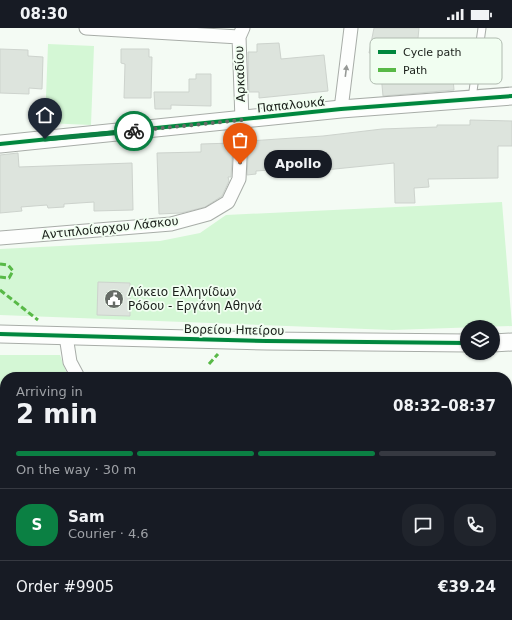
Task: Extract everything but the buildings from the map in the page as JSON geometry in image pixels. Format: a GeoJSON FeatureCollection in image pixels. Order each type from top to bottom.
{"type":"FeatureCollection","features":[{"type":"Feature","properties":{"kind":"street"},"geometry":{"type":"LineString","coordinates":[[86,28],[241,33]]}},
{"type":"Feature","properties":{"kind":"street"},"geometry":{"type":"LineString","coordinates":[[341,109],[351,28]]}},
{"type":"Feature","properties":{"kind":"street","name":"Αρκαδίου"},"geometry":{"type":"LineString","coordinates":[[241,33],[242,120]]}},
{"type":"Feature","properties":{"kind":"street","name":"Παπαλουκά"},"geometry":{"type":"LineString","coordinates":[[0,144],[341,109],[512,96]]}},
{"type":"Feature","properties":{"kind":"street","name":"Αντιπλοίαρχου Λάσκου"},"geometry":{"type":"LineString","coordinates":[[0,238],[171,224],[208,214],[228,202],[240,179],[242,120]]}},
{"type":"Feature","properties":{"kind":"street","name":"Βορείου Ηπείρου"},"geometry":{"type":"LineString","coordinates":[[0,334],[283,341],[460,343]]}},
{"type":"Feature","properties":{"kind":"street"},"geometry":{"type":"LineString","coordinates":[[66,336],[70,362],[75,372]]}},
{"type":"Feature","properties":{"kind":"street"},"geometry":{"type":"LineString","coordinates":[[500,342],[512,342]]}},
{"type":"Feature","properties":{"kind":"lane"},"geometry":{"type":"LineString","coordinates":[[481,38],[482,28]]}},
{"type":"Feature","properties":{"kind":"lane"},"geometry":{"type":"LineString","coordinates":[[472,98],[474,84]]}},
{"type":"Feature","properties":{"kind":"green space"},"geometry":{"type":"Polygon","coordinates":[[[48,44],[94,46],[91,125],[45,123],[48,44]]]}},
{"type":"Feature","properties":{"kind":"green space"},"geometry":{"type":"Polygon","coordinates":[[[502,202],[512,326],[500,326],[500,320],[460,320],[460,328],[392,330],[0,315],[0,249],[160,241],[200,233],[226,215],[502,202]]]}},
{"type":"Feature","properties":{"kind":"green space"},"geometry":{"type":"Polygon","coordinates":[[[0,355],[60,355],[66,372],[0,372],[0,355]]]}},
{"type":"Feature","properties":{"kind":"marked path"},"geometry":{"type":"LineString","coordinates":[[0,264],[8,265],[13,271],[9,278],[0,277]]}},
{"type":"Feature","properties":{"kind":"marked path"},"geometry":{"type":"LineString","coordinates":[[0,290],[38,320]]}},
{"type":"Feature","properties":{"kind":"marked path"},"geometry":{"type":"LineString","coordinates":[[209,364],[218,354]]}},
{"type":"Feature","properties":{"kind":"cycle path"},"geometry":{"type":"LineString","coordinates":[[0,144],[341,109],[512,96]]}},
{"type":"Feature","properties":{"kind":"cycle path"},"geometry":{"type":"LineString","coordinates":[[0,334],[267,341],[460,343]]}},
{"type":"Feature","properties":{"kind":"way so far"},"geometry":{"type":"LineString","coordinates":[[134,131],[242,120],[240,164]]}},
{"type":"Feature","properties":{"kind":"place","name":"Apollo"},"geometry":{"type":"Point","coordinates":[240,164]}},
{"type":"Feature","properties":{"kind":"place","name":"Λύκειο Ελληνίδων Ρόδου - Εργάνη Αθηνά"},"geometry":{"type":"Point","coordinates":[114,299]}},
{"type":"Feature","properties":{"kind":"route"},"geometry":{"type":"LineString","coordinates":[[45,139],[134,131]]}}]}
